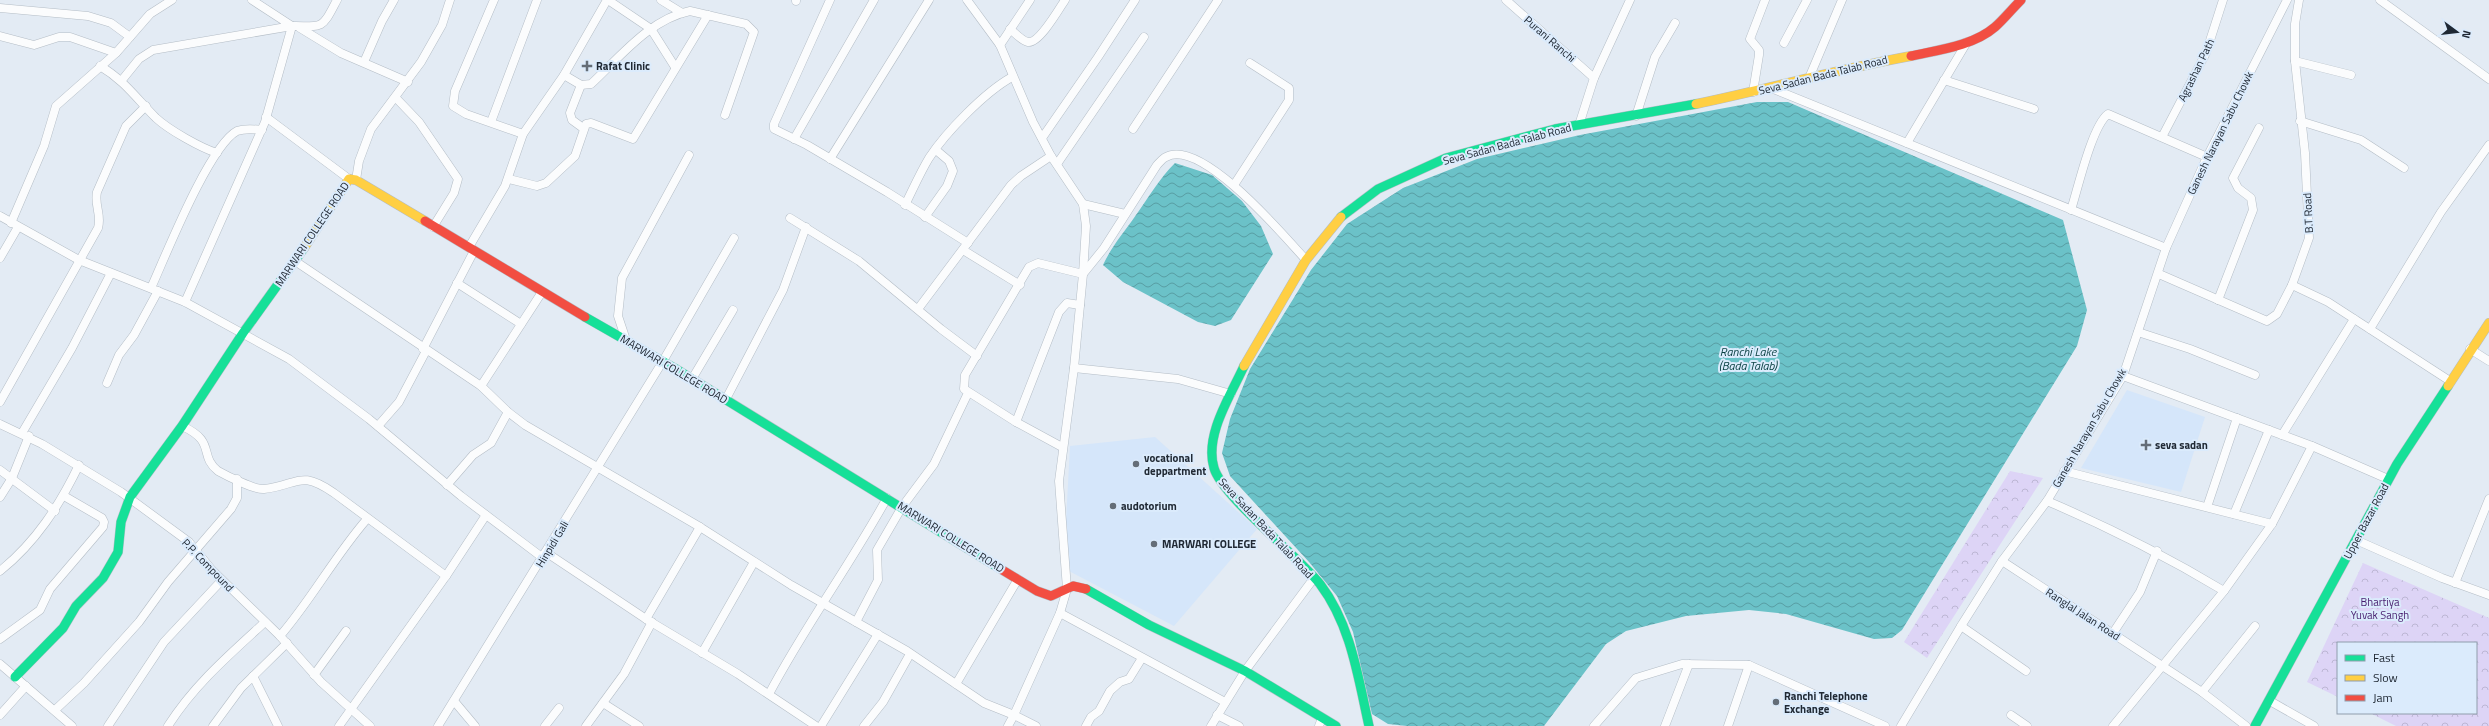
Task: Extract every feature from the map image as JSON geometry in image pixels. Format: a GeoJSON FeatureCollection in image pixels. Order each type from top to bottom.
{"type":"FeatureCollection","features":[{"type":"Feature","properties":{"kind":"street"},"geometry":{"type":"LineString","coordinates":[[0,258],[44,146],[56,106],[116,53],[150,14],[172,0]]}},
{"type":"Feature","properties":{"kind":"street"},"geometry":{"type":"LineString","coordinates":[[252,0],[342,53],[408,82]]}},
{"type":"Feature","properties":{"kind":"street"},"geometry":{"type":"LineString","coordinates":[[122,80],[139,59],[153,50],[295,26],[315,27],[324,23],[337,0]]}},
{"type":"Feature","properties":{"kind":"street"},"geometry":{"type":"LineString","coordinates":[[364,62],[382,21],[394,0]]}},
{"type":"Feature","properties":{"kind":"street"},"geometry":{"type":"LineString","coordinates":[[266,117],[352,180],[372,129],[408,82],[442,25],[450,0]]}},
{"type":"Feature","properties":{"kind":"street"},"geometry":{"type":"LineString","coordinates":[[494,0],[452,100],[453,106],[459,111],[523,134]]}},
{"type":"Feature","properties":{"kind":"street"},"geometry":{"type":"LineString","coordinates":[[491,122],[537,0]]}},
{"type":"Feature","properties":{"kind":"street"},"geometry":{"type":"LineString","coordinates":[[378,426],[399,402],[425,350],[472,249],[509,178],[523,134],[564,75],[608,0],[651,29],[675,67]]}},
{"type":"Feature","properties":{"kind":"street"},"geometry":{"type":"LineString","coordinates":[[661,0],[682,13]]}},
{"type":"Feature","properties":{"kind":"street"},"geometry":{"type":"LineString","coordinates":[[830,0],[774,124],[774,129],[830,158],[905,205],[1020,285]]}},
{"type":"Feature","properties":{"kind":"street"},"geometry":{"type":"LineString","coordinates":[[794,139],[874,0]]}},
{"type":"Feature","properties":{"kind":"street"},"geometry":{"type":"LineString","coordinates":[[830,158],[930,0]]}},
{"type":"Feature","properties":{"kind":"street"},"geometry":{"type":"LineString","coordinates":[[967,0],[1000,45],[1012,77],[1051,156],[1083,204],[1086,226],[1074,368],[1062,447],[1059,496],[1067,589],[1060,613],[1008,726]]}},
{"type":"Feature","properties":{"kind":"street"},"geometry":{"type":"LineString","coordinates":[[1000,45],[1030,0]]}},
{"type":"Feature","properties":{"kind":"street"},"geometry":{"type":"LineString","coordinates":[[1010,30],[1027,42],[1033,42],[1040,37],[1066,0]]}},
{"type":"Feature","properties":{"kind":"street"},"geometry":{"type":"LineString","coordinates":[[1042,138],[1098,58],[1135,0]]}},
{"type":"Feature","properties":{"kind":"street"},"geometry":{"type":"LineString","coordinates":[[1133,129],[1218,0]]}},
{"type":"Feature","properties":{"kind":"street","name":"Purani Ranchi"},"geometry":{"type":"LineString","coordinates":[[1506,0],[1594,78]]}},
{"type":"Feature","properties":{"kind":"street"},"geometry":{"type":"LineString","coordinates":[[1579,125],[1594,78],[1630,0]]}},
{"type":"Feature","properties":{"kind":"street"},"geometry":{"type":"LineString","coordinates":[[1753,92],[1759,55],[1758,50],[1750,38],[1765,0]]}},
{"type":"Feature","properties":{"kind":"street"},"geometry":{"type":"LineString","coordinates":[[1784,44],[1807,0]]}},
{"type":"Feature","properties":{"kind":"street"},"geometry":{"type":"LineString","coordinates":[[1809,78],[1842,0]]}},
{"type":"Feature","properties":{"kind":"street","name":"Seva Sadan Bada Talab Road"},"geometry":{"type":"LineString","coordinates":[[1369,726],[1346,634],[1331,601],[1314,578],[1231,493],[1214,469],[1210,448],[1231,394],[1254,346],[1306,260],[1347,210],[1378,189],[1446,158],[1555,129],[1636,116],[1753,92],[1887,59],[1927,53],[1967,42],[1994,28],[2021,0]]}},
{"type":"Feature","properties":{"kind":"street","name":"Agrashan Path"},"geometry":{"type":"LineString","coordinates":[[2162,137],[2206,53],[2223,0]]}},
{"type":"Feature","properties":{"kind":"street","name":"Ganesh Narayan Sabu Chowk"},"geometry":{"type":"LineString","coordinates":[[1901,726],[1960,626],[2002,561],[2047,501],[2122,376],[2159,274],[2166,248],[2207,157],[2287,0]]}},
{"type":"Feature","properties":{"kind":"street","name":"B.T Road"},"geometry":{"type":"LineString","coordinates":[[2159,274],[2268,321],[2277,314],[2292,285],[2309,238],[2305,153],[2300,121],[2295,61],[2295,24],[2299,0]]}},
{"type":"Feature","properties":{"kind":"street"},"geometry":{"type":"LineString","coordinates":[[2380,0],[2489,79]]}},
{"type":"Feature","properties":{"kind":"street"},"geometry":{"type":"LineString","coordinates":[[0,8],[88,16],[111,23],[130,37]]}},
{"type":"Feature","properties":{"kind":"street"},"geometry":{"type":"LineString","coordinates":[[564,75],[581,85],[591,84],[651,29],[671,16],[690,11],[746,24],[752,27],[754,32],[725,116]]}},
{"type":"Feature","properties":{"kind":"street"},"geometry":{"type":"LineString","coordinates":[[509,178],[537,186],[546,183],[575,156],[583,128],[591,122],[633,139],[675,67],[708,15]]}},
{"type":"Feature","properties":{"kind":"street"},"geometry":{"type":"LineString","coordinates":[[1636,116],[1655,57],[1675,23]]}},
{"type":"Feature","properties":{"kind":"street"},"geometry":{"type":"LineString","coordinates":[[185,302],[262,130],[295,26]]}},
{"type":"Feature","properties":{"kind":"street"},"geometry":{"type":"LineString","coordinates":[[0,36],[34,45],[58,37],[70,37],[116,53]]}},
{"type":"Feature","properties":{"kind":"street"},"geometry":{"type":"LineString","coordinates":[[1057,164],[1144,37]]}},
{"type":"Feature","properties":{"kind":"street"},"geometry":{"type":"LineString","coordinates":[[1907,143],[1967,42]]}},
{"type":"Feature","properties":{"kind":"street"},"geometry":{"type":"LineString","coordinates":[[2295,61],[2351,75]]}},
{"type":"Feature","properties":{"kind":"street"},"geometry":{"type":"LineString","coordinates":[[1234,185],[1289,100],[1290,94],[1289,88],[1250,63]]}},
{"type":"Feature","properties":{"kind":"street"},"geometry":{"type":"LineString","coordinates":[[100,66],[122,80],[161,122],[208,150],[217,153]]}},
{"type":"Feature","properties":{"kind":"street"},"geometry":{"type":"LineString","coordinates":[[905,205],[921,172],[936,150],[991,91],[1012,77]]}},
{"type":"Feature","properties":{"kind":"street"},"geometry":{"type":"LineString","coordinates":[[1944,80],[2034,109]]}},
{"type":"Feature","properties":{"kind":"street"},"geometry":{"type":"LineString","coordinates":[[581,85],[570,113],[572,120],[583,128]]}},
{"type":"Feature","properties":{"kind":"street"},"geometry":{"type":"LineString","coordinates":[[1771,88],[2166,248]]}},
{"type":"Feature","properties":{"kind":"street"},"geometry":{"type":"LineString","coordinates":[[396,98],[419,122],[458,179],[454,193],[433,227]]}},
{"type":"Feature","properties":{"kind":"street"},"geometry":{"type":"LineString","coordinates":[[0,402],[98,228],[100,214],[96,203],[97,192],[121,135],[131,120],[146,106]]}},
{"type":"Feature","properties":{"kind":"street"},"geometry":{"type":"LineString","coordinates":[[2071,210],[2101,119],[2108,114],[2207,157]]}},
{"type":"Feature","properties":{"kind":"street"},"geometry":{"type":"LineString","coordinates":[[2300,121],[2361,140],[2404,168]]}},
{"type":"Feature","properties":{"kind":"street"},"geometry":{"type":"LineString","coordinates":[[2218,300],[2253,210],[2251,198],[2238,188],[2232,178],[2259,128]]}},
{"type":"Feature","properties":{"kind":"street"},"geometry":{"type":"LineString","coordinates":[[107,382],[119,355],[134,335],[202,175],[217,153],[238,131],[248,129],[262,130]]}},
{"type":"Feature","properties":{"kind":"street"},"geometry":{"type":"LineString","coordinates":[[2370,329],[2441,212],[2489,145]]}},
{"type":"Feature","properties":{"kind":"street"},"geometry":{"type":"LineString","coordinates":[[925,218],[947,186],[953,171],[949,162],[936,150]]}},
{"type":"Feature","properties":{"kind":"street"},"geometry":{"type":"LineString","coordinates":[[626,340],[618,316],[622,278],[689,155]]}},
{"type":"Feature","properties":{"kind":"street"},"geometry":{"type":"LineString","coordinates":[[918,309],[1012,185],[1020,176],[1051,156]]}},
{"type":"Feature","properties":{"kind":"street"},"geometry":{"type":"LineString","coordinates":[[1083,274],[1097,258],[1157,165],[1166,156],[1187,157],[1234,185],[1306,260]]}},
{"type":"Feature","properties":{"kind":"street","name":"MARWARI COLLEGE ROAD"},"geometry":{"type":"LineString","coordinates":[[15,676],[63,628],[76,606],[103,578],[114,560],[120,545],[121,522],[130,498],[182,426],[243,333],[352,180],[692,378],[1046,595],[1051,596],[1072,586],[1088,589],[1155,628],[1246,671],[1320,722],[1336,726]]}},
{"type":"Feature","properties":{"kind":"street"},"geometry":{"type":"LineString","coordinates":[[1083,204],[1126,214]]}},
{"type":"Feature","properties":{"kind":"street"},"geometry":{"type":"LineString","coordinates":[[0,216],[79,260],[185,302],[243,333],[304,369],[378,426],[486,515],[545,556],[769,694],[816,726]]}},
{"type":"Feature","properties":{"kind":"street"},"geometry":{"type":"LineString","coordinates":[[790,218],[859,261],[977,356]]}},
{"type":"Feature","properties":{"kind":"street"},"geometry":{"type":"LineString","coordinates":[[726,399],[783,290],[806,227]]}},
{"type":"Feature","properties":{"kind":"street","name":"Hinpidi Gali"},"geometry":{"type":"LineString","coordinates":[[438,726],[599,467],[663,361],[734,238]]}},
{"type":"Feature","properties":{"kind":"street"},"geometry":{"type":"LineString","coordinates":[[295,261],[425,350],[481,386],[508,412],[525,425],[700,527],[822,603],[878,634],[984,703],[1036,726]]}},
{"type":"Feature","properties":{"kind":"street"},"geometry":{"type":"LineString","coordinates":[[1062,447],[1016,422],[968,393],[964,389],[964,381],[977,356],[1033,264],[1083,274]]}},
{"type":"Feature","properties":{"kind":"street"},"geometry":{"type":"LineString","coordinates":[[0,497],[12,478],[25,435],[111,272]]}},
{"type":"Feature","properties":{"kind":"street"},"geometry":{"type":"LineString","coordinates":[[457,283],[521,324]]}},
{"type":"Feature","properties":{"kind":"street"},"geometry":{"type":"LineString","coordinates":[[2292,285],[2328,302],[2450,381]]}},
{"type":"Feature","properties":{"kind":"street"},"geometry":{"type":"LineString","coordinates":[[481,386],[542,292]]}},
{"type":"Feature","properties":{"kind":"street"},"geometry":{"type":"LineString","coordinates":[[1016,422],[1059,312],[1067,303],[1080,305]]}},
{"type":"Feature","properties":{"kind":"street"},"geometry":{"type":"LineString","coordinates":[[692,378],[733,310]]}},
{"type":"Feature","properties":{"kind":"street"},"geometry":{"type":"LineString","coordinates":[[2282,435],[2354,319]]}},
{"type":"Feature","properties":{"kind":"street","name":"Upper Bazar Road"},"geometry":{"type":"LineString","coordinates":[[2255,726],[2270,701],[2388,479],[2470,350],[2489,323]]}},
{"type":"Feature","properties":{"kind":"street"},"geometry":{"type":"LineString","coordinates":[[2138,332],[2190,349],[2255,375]]}},
{"type":"Feature","properties":{"kind":"street"},"geometry":{"type":"LineString","coordinates":[[2470,350],[2489,361]]}},
{"type":"Feature","properties":{"kind":"street"},"geometry":{"type":"LineString","coordinates":[[1074,368],[1178,378],[1231,394]]}},
{"type":"Feature","properties":{"kind":"street"},"geometry":{"type":"LineString","coordinates":[[2122,376],[2312,446],[2388,479]]}},
{"type":"Feature","properties":{"kind":"street"},"geometry":{"type":"LineString","coordinates":[[856,622],[878,580],[876,550],[902,507],[934,464],[968,393]]}},
{"type":"Feature","properties":{"kind":"street"},"geometry":{"type":"LineString","coordinates":[[448,484],[473,455],[488,447],[508,412]]}},
{"type":"Feature","properties":{"kind":"street"},"geometry":{"type":"LineString","coordinates":[[2207,507],[2237,418]]}},
{"type":"Feature","properties":{"kind":"street","name":"P.P. Compound"},"geometry":{"type":"LineString","coordinates":[[0,424],[25,435],[79,465],[130,498],[196,550],[222,580],[280,636],[314,675],[370,726]]}},
{"type":"Feature","properties":{"kind":"street"},"geometry":{"type":"LineString","coordinates":[[182,426],[199,435],[204,441],[213,467],[237,479],[263,489],[297,480],[310,480],[325,487],[446,576]]}},
{"type":"Feature","properties":{"kind":"street"},"geometry":{"type":"LineString","coordinates":[[2234,514],[2268,430]]}},
{"type":"Feature","properties":{"kind":"street"},"geometry":{"type":"LineString","coordinates":[[2113,726],[2224,591],[2272,524],[2312,446]]}},
{"type":"Feature","properties":{"kind":"street"},"geometry":{"type":"LineString","coordinates":[[0,570],[39,533],[64,496],[79,465]]}},
{"type":"Feature","properties":{"kind":"street"},"geometry":{"type":"LineString","coordinates":[[0,470],[55,510]]}},
{"type":"Feature","properties":{"kind":"street"},"geometry":{"type":"LineString","coordinates":[[2064,471],[2272,524]]}},
{"type":"Feature","properties":{"kind":"street"},"geometry":{"type":"LineString","coordinates":[[55,710],[110,656],[235,503],[237,479]]}},
{"type":"Feature","properties":{"kind":"street"},"geometry":{"type":"LineString","coordinates":[[0,639],[44,606],[50,589],[103,527],[104,522],[102,518],[64,496]]}},
{"type":"Feature","properties":{"kind":"street"},"geometry":{"type":"LineString","coordinates":[[769,694],[822,603],[859,549],[887,498]]}},
{"type":"Feature","properties":{"kind":"street"},"geometry":{"type":"LineString","coordinates":[[2455,582],[2489,499]]}},
{"type":"Feature","properties":{"kind":"street"},"geometry":{"type":"LineString","coordinates":[[2047,501],[2106,526],[2157,551],[2224,591]]}},
{"type":"Feature","properties":{"kind":"street"},"geometry":{"type":"LineString","coordinates":[[339,726],[446,576],[486,515]]}},
{"type":"Feature","properties":{"kind":"street"},"geometry":{"type":"LineString","coordinates":[[280,636],[306,605],[339,552],[367,519]]}},
{"type":"Feature","properties":{"kind":"street"},"geometry":{"type":"LineString","coordinates":[[586,726],[624,674],[649,621],[700,527]]}},
{"type":"Feature","properties":{"kind":"street"},"geometry":{"type":"LineString","coordinates":[[2356,540],[2489,595]]}},
{"type":"Feature","properties":{"kind":"street"},"geometry":{"type":"LineString","coordinates":[[2114,633],[2140,592],[2157,551]]}},
{"type":"Feature","properties":{"kind":"street","name":"Ranglal Jalan Road"},"geometry":{"type":"LineString","coordinates":[[2002,561],[2202,692],[2246,726]]}},
{"type":"Feature","properties":{"kind":"street"},"geometry":{"type":"LineString","coordinates":[[702,653],[754,562]]}},
{"type":"Feature","properties":{"kind":"street"},"geometry":{"type":"LineString","coordinates":[[1211,726],[1246,671],[1314,578]]}},
{"type":"Feature","properties":{"kind":"street"},"geometry":{"type":"LineString","coordinates":[[956,684],[1018,579]]}},
{"type":"Feature","properties":{"kind":"street"},"geometry":{"type":"LineString","coordinates":[[108,726],[164,642],[222,580]]}},
{"type":"Feature","properties":{"kind":"street"},"geometry":{"type":"LineString","coordinates":[[1060,613],[1225,702]]}},
{"type":"Feature","properties":{"kind":"street"},"geometry":{"type":"LineString","coordinates":[[168,726],[182,704],[210,672],[265,622]]}},
{"type":"Feature","properties":{"kind":"street"},"geometry":{"type":"LineString","coordinates":[[1960,626],[2026,671]]}},
{"type":"Feature","properties":{"kind":"street"},"geometry":{"type":"LineString","coordinates":[[2202,692],[2256,626]]}},
{"type":"Feature","properties":{"kind":"street"},"geometry":{"type":"LineString","coordinates":[[314,675],[346,630]]}},
{"type":"Feature","properties":{"kind":"street"},"geometry":{"type":"LineString","coordinates":[[821,726],[878,634]]}},
{"type":"Feature","properties":{"kind":"street"},"geometry":{"type":"LineString","coordinates":[[213,726],[234,697],[286,643]]}},
{"type":"Feature","properties":{"kind":"street"},"geometry":{"type":"LineString","coordinates":[[864,726],[883,702],[910,654]]}},
{"type":"Feature","properties":{"kind":"street"},"geometry":{"type":"LineString","coordinates":[[1086,726],[1091,717],[1099,711],[1114,686],[1129,678],[1142,658]]}},
{"type":"Feature","properties":{"kind":"street"},"geometry":{"type":"LineString","coordinates":[[0,664],[72,726]]}},
{"type":"Feature","properties":{"kind":"street"},"geometry":{"type":"LineString","coordinates":[[1594,726],[1636,678],[1682,664],[1749,665],[1885,726]]}},
{"type":"Feature","properties":{"kind":"street"},"geometry":{"type":"LineString","coordinates":[[1665,726],[1689,664]]}},
{"type":"Feature","properties":{"kind":"street"},"geometry":{"type":"LineString","coordinates":[[1728,726],[1749,665]]}},
{"type":"Feature","properties":{"kind":"street"},"geometry":{"type":"LineString","coordinates":[[253,676],[278,726]]}},
{"type":"Feature","properties":{"kind":"street"},"geometry":{"type":"LineString","coordinates":[[0,715],[26,686]]}},
{"type":"Feature","properties":{"kind":"street"},"geometry":{"type":"LineString","coordinates":[[454,701],[475,726]]}},
{"type":"Feature","properties":{"kind":"street"},"geometry":{"type":"LineString","coordinates":[[2270,701],[2314,726]]}},
{"type":"Feature","properties":{"kind":"street"},"geometry":{"type":"LineString","coordinates":[[603,703],[639,726]]}},
{"type":"Feature","properties":{"kind":"street"},"geometry":{"type":"LineString","coordinates":[[545,726],[559,708]]}},
{"type":"Feature","properties":{"kind":"street"},"geometry":{"type":"LineString","coordinates":[[2011,714],[2027,726]]}},
{"type":"Feature","properties":{"kind":"street"},"geometry":{"type":"LineString","coordinates":[[1217,715],[1239,726]]}},
{"type":"Feature","properties":{"kind":"shaded area","name":"seva sadan"},"geometry":{"type":"Polygon","coordinates":[[[2127,390],[2205,417],[2181,492],[2081,468],[2127,390]]]}},
{"type":"Feature","properties":{"kind":"shaded area","name":"MARWARI COLLEGE"},"geometry":{"type":"Polygon","coordinates":[[[1155,437],[1257,529],[1174,626],[1067,570],[1064,559],[1070,446],[1155,437]]]}},
{"type":"Feature","properties":{"kind":"green space"},"geometry":{"type":"Polygon","coordinates":[[[2010,471],[2043,478],[1927,658],[1904,642],[2010,471]]]}},
{"type":"Feature","properties":{"kind":"green space","name":"Bhartiya Yuvak Sangh"},"geometry":{"type":"Polygon","coordinates":[[[2363,563],[2489,618],[2489,726],[2396,726],[2372,714],[2477,714],[2477,642],[2337,642],[2337,697],[2307,682],[2363,563]]]}},
{"type":"Feature","properties":{"kind":"water","name":"Ranchi Lake (Bada Talab)"},"geometry":{"type":"Polygon","coordinates":[[[1757,102],[1788,102],[2063,220],[2087,310],[2077,346],[1902,630],[1892,638],[1874,639],[1786,614],[1749,610],[1686,616],[1626,631],[1606,644],[1544,726],[1407,726],[1388,724],[1372,714],[1353,632],[1337,596],[1309,562],[1230,476],[1222,453],[1230,419],[1250,369],[1311,270],[1347,224],[1403,188],[1477,159],[1580,135],[1757,102]]]}},
{"type":"Feature","properties":{"kind":"water"},"geometry":{"type":"Polygon","coordinates":[[[1175,163],[1212,175],[1242,201],[1261,226],[1273,254],[1231,320],[1215,326],[1198,322],[1123,282],[1103,265],[1114,245],[1154,188],[1175,163]]]}},
{"type":"Feature","properties":{"kind":"traffic: fast"},"geometry":{"type":"LineString","coordinates":[[1341,217],[1378,189],[1446,158],[1555,129],[1696,104]]}},
{"type":"Feature","properties":{"kind":"traffic: fast"},"geometry":{"type":"LineString","coordinates":[[15,677],[63,628],[76,606],[103,578],[118,552],[121,522],[130,497],[182,426],[243,333],[304,248]]}},
{"type":"Feature","properties":{"kind":"traffic: fast"},"geometry":{"type":"LineString","coordinates":[[585,317],[676,369],[999,568]]}},
{"type":"Feature","properties":{"kind":"traffic: fast"},"geometry":{"type":"LineString","coordinates":[[1244,366],[1226,402],[1216,429],[1212,455],[1214,468],[1220,480],[1231,494],[1309,572],[1320,584],[1331,600],[1352,652],[1369,726]]}},
{"type":"Feature","properties":{"kind":"traffic: fast"},"geometry":{"type":"LineString","coordinates":[[2255,726],[2397,464],[2448,386]]}},
{"type":"Feature","properties":{"kind":"traffic: fast"},"geometry":{"type":"LineString","coordinates":[[1086,589],[1149,625],[1245,671],[1336,726]]}},
{"type":"Feature","properties":{"kind":"traffic: slow"},"geometry":{"type":"LineString","coordinates":[[1696,104],[1911,56]]}},
{"type":"Feature","properties":{"kind":"traffic: slow"},"geometry":{"type":"LineString","coordinates":[[304,248],[349,179],[356,180],[425,221]]}},
{"type":"Feature","properties":{"kind":"traffic: slow"},"geometry":{"type":"LineString","coordinates":[[1244,366],[1306,260],[1341,217]]}},
{"type":"Feature","properties":{"kind":"traffic: slow"},"geometry":{"type":"LineString","coordinates":[[2448,386],[2489,323]]}},
{"type":"Feature","properties":{"kind":"traffic: jam"},"geometry":{"type":"LineString","coordinates":[[1911,56],[1944,49],[1976,39],[2002,21],[2021,0]]}},
{"type":"Feature","properties":{"kind":"traffic: jam"},"geometry":{"type":"LineString","coordinates":[[425,221],[585,317]]}},
{"type":"Feature","properties":{"kind":"traffic: jam"},"geometry":{"type":"LineString","coordinates":[[999,568],[1037,591],[1051,596],[1073,586],[1086,589]]}},
{"type":"Feature","properties":{"kind":"place","name":"Rafat Clinic"},"geometry":{"type":"Point","coordinates":[587,66]}},
{"type":"Feature","properties":{"kind":"place","name":"seva sadan"},"geometry":{"type":"Point","coordinates":[2146,445]}},
{"type":"Feature","properties":{"kind":"place","name":"vocational deppartment"},"geometry":{"type":"Point","coordinates":[1136,464]}},
{"type":"Feature","properties":{"kind":"place","name":"audotorium"},"geometry":{"type":"Point","coordinates":[1113,506]}},
{"type":"Feature","properties":{"kind":"place","name":"MARWARI COLLEGE"},"geometry":{"type":"Point","coordinates":[1154,544]}},
{"type":"Feature","properties":{"kind":"place","name":"Ranchi Telephone Exchange"},"geometry":{"type":"Point","coordinates":[1776,702]}}]}
